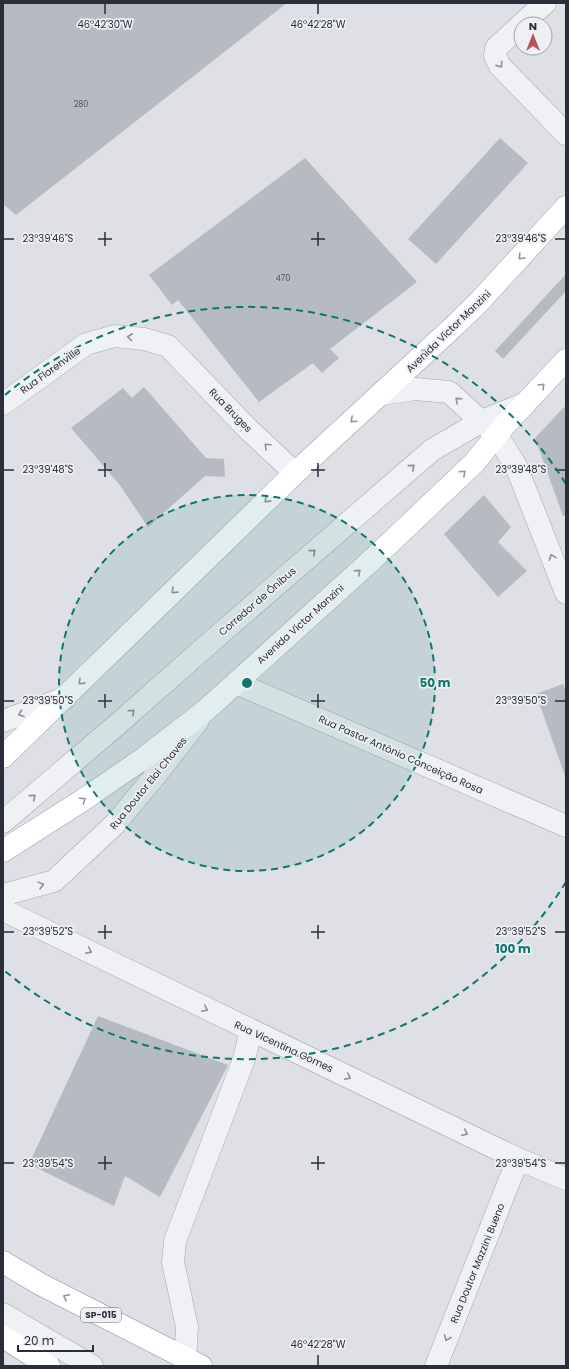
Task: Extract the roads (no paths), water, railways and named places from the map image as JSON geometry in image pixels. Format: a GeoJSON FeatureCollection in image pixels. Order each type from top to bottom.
{"type":"FeatureCollection","features":[{"type":"Feature","properties":{"kind":"main road","name":"Avenida Víctor Manzini"},"geometry":{"type":"LineString","coordinates":[[3,757],[295,473],[382,394],[478,303],[566,207]]}},
{"type":"Feature","properties":{"kind":"main road","name":"Avenida Víctor Manzini"},"geometry":{"type":"LineString","coordinates":[[3,851],[126,771],[206,710],[375,557],[474,463],[490,429],[526,403],[566,360]]}},
{"type":"Feature","properties":{"kind":"main road","name":"SP-015"},"geometry":{"type":"LineString","coordinates":[[3,1262],[40,1284],[193,1362]]}},
{"type":"Feature","properties":{"kind":"main road"},"geometry":{"type":"LineString","coordinates":[[3,1338],[49,1366]]}},
{"type":"Feature","properties":{"kind":"street"},"geometry":{"type":"LineString","coordinates":[[531,16],[545,3]]}},
{"type":"Feature","properties":{"kind":"street"},"geometry":{"type":"LineString","coordinates":[[513,32],[496,48],[494,56],[500,66],[566,134]]}},
{"type":"Feature","properties":{"kind":"street","name":"Rua Florenville"},"geometry":{"type":"LineString","coordinates":[[3,404],[86,344],[115,336],[144,338],[168,346]]}},
{"type":"Feature","properties":{"kind":"street","name":"Rua Bruges"},"geometry":{"type":"LineString","coordinates":[[168,346],[249,430],[295,473]]}},
{"type":"Feature","properties":{"kind":"street"},"geometry":{"type":"LineString","coordinates":[[382,394],[415,389],[449,392],[490,429],[516,466],[566,593]]}},
{"type":"Feature","properties":{"kind":"street","name":"Corredor de Ônibus"},"geometry":{"type":"LineString","coordinates":[[3,822],[432,450],[490,429]]}},
{"type":"Feature","properties":{"kind":"street","name":"Rua Pastor Antônio Conceição Rosa"},"geometry":{"type":"LineString","coordinates":[[236,683],[566,826]]}},
{"type":"Feature","properties":{"kind":"street","name":"Avenida Víctor Manzini"},"geometry":{"type":"LineString","coordinates":[[3,721],[65,698]]}},
{"type":"Feature","properties":{"kind":"street","name":"Rua Doutor Eloi Chaves"},"geometry":{"type":"LineString","coordinates":[[3,895],[54,881],[115,824],[155,776],[206,710]]}},
{"type":"Feature","properties":{"kind":"street","name":"Rua Vicentina Gomes"},"geometry":{"type":"LineString","coordinates":[[3,910],[518,1159],[566,1179]]}},
{"type":"Feature","properties":{"kind":"street"},"geometry":{"type":"LineString","coordinates":[[193,1362],[173,1262],[175,1241],[244,1060],[251,1031]]}},
{"type":"Feature","properties":{"kind":"street","name":"Rua Doutor Mazzini Bueno"},"geometry":{"type":"LineString","coordinates":[[436,1366],[518,1159]]}},
{"type":"Feature","properties":{"kind":"street"},"geometry":{"type":"LineString","coordinates":[[3,1314],[92,1366]]}}]}
